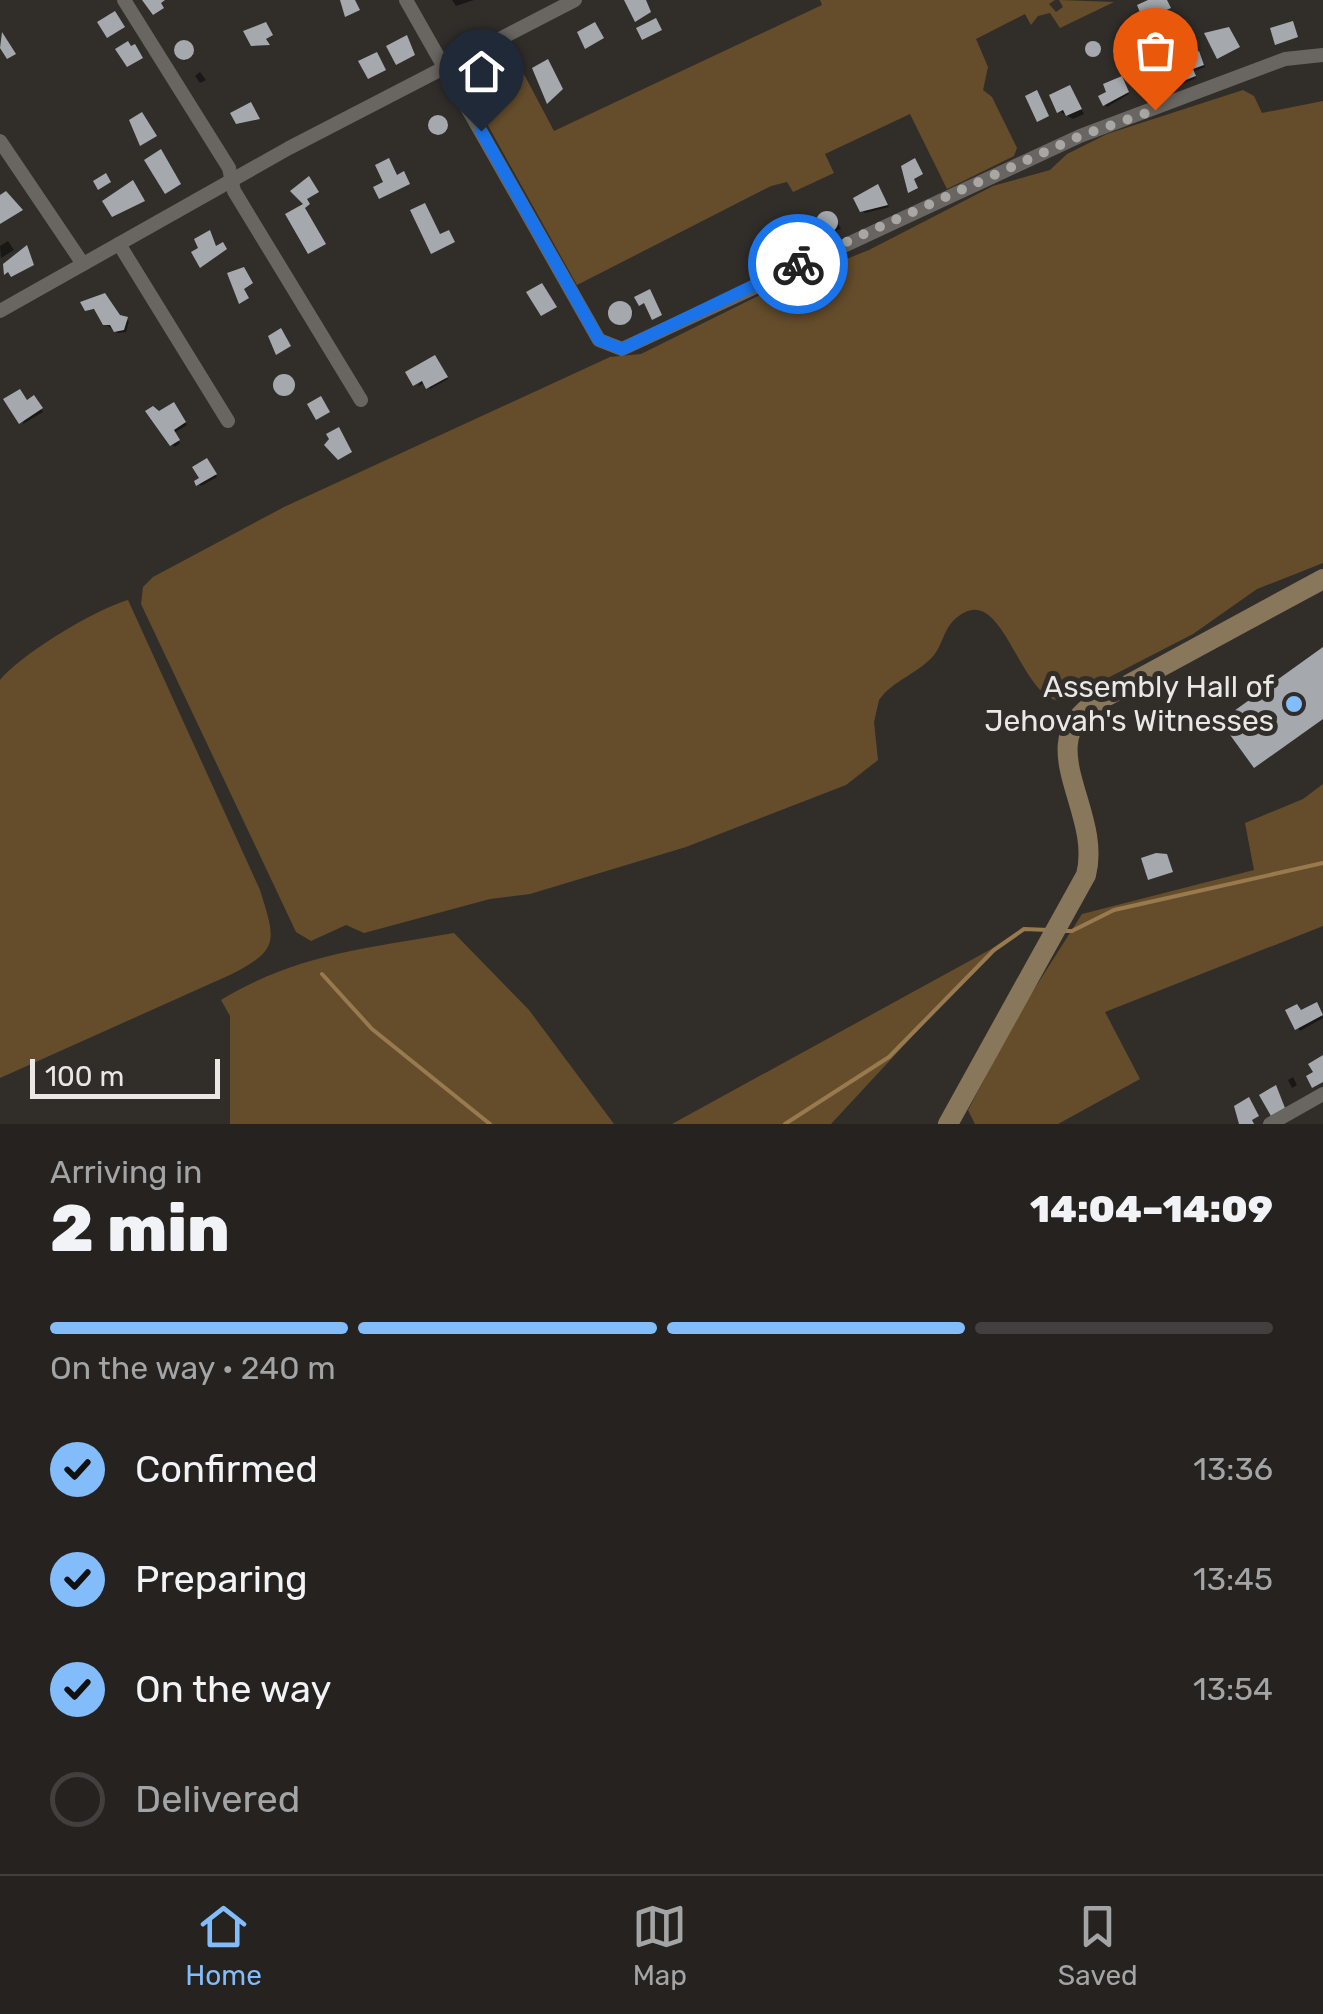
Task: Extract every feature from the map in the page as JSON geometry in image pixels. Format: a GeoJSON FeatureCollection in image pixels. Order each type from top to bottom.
{"type":"FeatureCollection","features":[{"type":"Feature","properties":{"kind":"street"},"geometry":{"type":"LineString","coordinates":[[124,0],[229,168],[231,182],[361,400]]}},
{"type":"Feature","properties":{"kind":"street"},"geometry":{"type":"LineString","coordinates":[[406,0],[599,340],[622,349],[1080,136],[1285,59],[1323,55]]}},
{"type":"Feature","properties":{"kind":"street"},"geometry":{"type":"LineString","coordinates":[[0,311],[231,182],[574,0]]}},
{"type":"Feature","properties":{"kind":"street"},"geometry":{"type":"LineString","coordinates":[[0,141],[82,264]]}},
{"type":"Feature","properties":{"kind":"street"},"geometry":{"type":"LineString","coordinates":[[119,244],[228,421]]}},
{"type":"Feature","properties":{"kind":"street"},"geometry":{"type":"LineString","coordinates":[[948,1124],[1081,886],[1090,854],[1090,834],[1066,761],[1068,737],[1079,716],[1098,701],[1323,579]]}},
{"type":"Feature","properties":{"kind":"street"},"geometry":{"type":"LineString","coordinates":[[1270,1124],[1323,1094]]}},
{"type":"Feature","properties":{"kind":"shaded area"},"geometry":{"type":"Polygon","coordinates":[[[820,0],[1055,0],[1049,4],[1056,12],[1063,7],[1059,0],[1114,2],[1060,28],[1050,13],[1038,16],[1031,25],[1025,14],[976,39],[988,67],[983,90],[992,97],[1017,148],[1014,156],[947,189],[910,114],[825,154],[834,173],[793,192],[787,182],[771,186],[577,285],[457,70],[508,44],[554,131],[822,5],[820,0]]]}},
{"type":"Feature","properties":{"kind":"shaded area"},"geometry":{"type":"Polygon","coordinates":[[[1243,90],[1254,96],[1262,113],[1323,101],[1323,563],[1257,589],[1193,634],[1063,701],[1047,696],[1034,682],[998,625],[985,613],[970,610],[953,621],[928,662],[879,700],[874,722],[878,760],[846,785],[686,847],[530,894],[490,899],[364,933],[346,925],[311,941],[296,932],[141,604],[143,587],[153,577],[284,507],[610,357],[641,354],[778,286],[869,250],[993,186],[1050,170],[1067,154],[1107,134],[1243,90]]]}},
{"type":"Feature","properties":{"kind":"shaded area"},"geometry":{"type":"Polygon","coordinates":[[[128,600],[260,890],[269,920],[270,941],[259,957],[232,974],[0,1078],[0,680],[60,634],[128,600]]]}},
{"type":"Feature","properties":{"kind":"shaded area"},"geometry":{"type":"Polygon","coordinates":[[[1323,784],[1323,926],[1105,1012],[1140,1079],[1058,1124],[975,1124],[968,1110],[1019,1013],[1082,914],[1254,870],[1245,823],[1303,799],[1323,784]]]}},
{"type":"Feature","properties":{"kind":"shaded area"},"geometry":{"type":"Polygon","coordinates":[[[454,933],[529,1010],[614,1124],[230,1124],[230,1016],[221,1000],[277,972],[305,963],[454,933]]]}},
{"type":"Feature","properties":{"kind":"shaded area"},"geometry":{"type":"Polygon","coordinates":[[[995,947],[831,1124],[672,1124],[995,947]]]}},
{"type":"Feature","properties":{"kind":"building"},"geometry":{"type":"Polygon","coordinates":[[[142,0],[165,0],[161,3],[164,8],[153,15],[142,0]]]}},
{"type":"Feature","properties":{"kind":"building"},"geometry":{"type":"Polygon","coordinates":[[[340,0],[355,0],[360,10],[345,17],[340,0]]]}},
{"type":"Feature","properties":{"kind":"building"},"geometry":{"type":"Polygon","coordinates":[[[624,0],[646,0],[651,12],[635,22],[624,0]]]}},
{"type":"Feature","properties":{"kind":"building"},"geometry":{"type":"Polygon","coordinates":[[[1148,0],[1167,0],[1171,8],[1143,20],[1137,5],[1148,0]]]}},
{"type":"Feature","properties":{"kind":"building"},"geometry":{"type":"Polygon","coordinates":[[[115,11],[125,27],[107,38],[97,22],[115,11]]]}},
{"type":"Feature","properties":{"kind":"building"},"geometry":{"type":"Polygon","coordinates":[[[656,18],[662,30],[642,40],[636,28],[656,18]]]}},
{"type":"Feature","properties":{"kind":"building"},"geometry":{"type":"Polygon","coordinates":[[[1293,21],[1298,37],[1275,45],[1270,28],[1293,21]]]}},
{"type":"Feature","properties":{"kind":"building"},"geometry":{"type":"Polygon","coordinates":[[[266,22],[273,35],[266,39],[270,45],[251,46],[243,31],[266,22]]]}},
{"type":"Feature","properties":{"kind":"building"},"geometry":{"type":"Polygon","coordinates":[[[595,22],[604,38],[585,49],[577,32],[595,22]]]}},
{"type":"Feature","properties":{"kind":"building"},"geometry":{"type":"Polygon","coordinates":[[[1229,27],[1240,47],[1217,59],[1204,33],[1229,27]]]}},
{"type":"Feature","properties":{"kind":"building"},"geometry":{"type":"Polygon","coordinates":[[[2,32],[16,54],[7,59],[0,48],[2,32]]]}},
{"type":"Feature","properties":{"kind":"building"},"geometry":{"type":"Polygon","coordinates":[[[407,35],[415,55],[396,65],[386,46],[407,35]]]}},
{"type":"Feature","properties":{"kind":"building"},"geometry":{"type":"Polygon","coordinates":[[[180,40],[188,40],[194,50],[188,60],[180,60],[174,54],[174,46],[180,40]]]}},
{"type":"Feature","properties":{"kind":"building"},"geometry":{"type":"Polygon","coordinates":[[[128,41],[131,46],[135,44],[143,58],[127,67],[115,49],[128,41]]]}},
{"type":"Feature","properties":{"kind":"building"},"geometry":{"type":"Polygon","coordinates":[[[1093,41],[1101,49],[1093,57],[1085,49],[1093,41]]]}},
{"type":"Feature","properties":{"kind":"building"},"geometry":{"type":"Polygon","coordinates":[[[1199,51],[1204,65],[1193,69],[1196,76],[1178,83],[1171,66],[1199,51]]]}},
{"type":"Feature","properties":{"kind":"building"},"geometry":{"type":"Polygon","coordinates":[[[377,52],[386,70],[368,79],[358,61],[377,52]]]}},
{"type":"Feature","properties":{"kind":"building"},"geometry":{"type":"Polygon","coordinates":[[[548,59],[563,89],[547,104],[532,68],[548,59]]]}},
{"type":"Feature","properties":{"kind":"building"},"geometry":{"type":"Polygon","coordinates":[[[1122,76],[1129,92],[1103,106],[1098,96],[1106,92],[1103,84],[1122,76]]]}},
{"type":"Feature","properties":{"kind":"building"},"geometry":{"type":"Polygon","coordinates":[[[1070,85],[1082,109],[1066,116],[1063,110],[1057,113],[1049,95],[1070,85]]]}},
{"type":"Feature","properties":{"kind":"building"},"geometry":{"type":"Polygon","coordinates":[[[1037,90],[1049,116],[1037,122],[1025,96],[1037,90]]]}},
{"type":"Feature","properties":{"kind":"building"},"geometry":{"type":"Polygon","coordinates":[[[251,102],[260,119],[236,124],[230,113],[251,102]]]}},
{"type":"Feature","properties":{"kind":"building"},"geometry":{"type":"Polygon","coordinates":[[[142,112],[157,136],[140,146],[129,120],[142,112]]]}},
{"type":"Feature","properties":{"kind":"building"},"geometry":{"type":"Polygon","coordinates":[[[434,115],[442,115],[448,125],[442,135],[434,135],[428,129],[428,121],[434,115]]]}},
{"type":"Feature","properties":{"kind":"building"},"geometry":{"type":"Polygon","coordinates":[[[161,149],[181,184],[165,194],[144,160],[161,149]]]}},
{"type":"Feature","properties":{"kind":"building"},"geometry":{"type":"Polygon","coordinates":[[[389,158],[397,175],[404,171],[410,184],[379,199],[373,187],[383,182],[375,165],[389,158]]]}},
{"type":"Feature","properties":{"kind":"building"},"geometry":{"type":"Polygon","coordinates":[[[915,158],[923,174],[914,179],[918,188],[908,193],[901,166],[915,158]]]}},
{"type":"Feature","properties":{"kind":"building"},"geometry":{"type":"Polygon","coordinates":[[[106,173],[111,182],[98,190],[93,181],[106,173]]]}},
{"type":"Feature","properties":{"kind":"building"},"geometry":{"type":"Polygon","coordinates":[[[309,176],[319,192],[307,199],[310,204],[305,208],[326,244],[308,254],[285,214],[303,204],[290,191],[309,176]]]}},
{"type":"Feature","properties":{"kind":"building"},"geometry":{"type":"Polygon","coordinates":[[[133,180],[145,201],[112,217],[102,201],[133,180]]]}},
{"type":"Feature","properties":{"kind":"building"},"geometry":{"type":"Polygon","coordinates":[[[878,184],[888,205],[860,212],[853,198],[878,184]]]}},
{"type":"Feature","properties":{"kind":"building"},"geometry":{"type":"Polygon","coordinates":[[[6,191],[23,210],[0,224],[0,195],[6,191]]]}},
{"type":"Feature","properties":{"kind":"building"},"geometry":{"type":"Polygon","coordinates":[[[425,203],[440,234],[449,230],[455,242],[431,254],[410,210],[425,203]]]}},
{"type":"Feature","properties":{"kind":"building"},"geometry":{"type":"Polygon","coordinates":[[[827,211],[835,214],[835,230],[827,233],[819,230],[816,222],[819,214],[827,211]]]}},
{"type":"Feature","properties":{"kind":"building"},"geometry":{"type":"Polygon","coordinates":[[[792,219],[803,242],[789,249],[785,241],[780,243],[773,229],[792,219]]]}},
{"type":"Feature","properties":{"kind":"building"},"geometry":{"type":"Polygon","coordinates":[[[210,230],[216,246],[223,242],[227,249],[200,268],[191,252],[198,248],[194,239],[210,230]]]}},
{"type":"Feature","properties":{"kind":"building"},"geometry":{"type":"Polygon","coordinates":[[[27,245],[34,265],[11,277],[8,272],[4,275],[3,264],[27,245]]]}},
{"type":"Feature","properties":{"kind":"building"},"geometry":{"type":"Polygon","coordinates":[[[773,246],[780,260],[772,265],[764,250],[773,246]]]}},
{"type":"Feature","properties":{"kind":"building"},"geometry":{"type":"Polygon","coordinates":[[[244,267],[253,283],[244,289],[249,298],[239,304],[227,273],[244,267]]]}},
{"type":"Feature","properties":{"kind":"building"},"geometry":{"type":"Polygon","coordinates":[[[542,283],[557,307],[541,316],[526,292],[542,283]]]}},
{"type":"Feature","properties":{"kind":"building"},"geometry":{"type":"Polygon","coordinates":[[[650,289],[662,315],[652,320],[644,303],[639,306],[634,297],[650,289]]]}},
{"type":"Feature","properties":{"kind":"building"},"geometry":{"type":"Polygon","coordinates":[[[105,293],[120,315],[128,317],[124,330],[114,332],[110,325],[103,325],[94,309],[85,311],[80,302],[105,293]]]}},
{"type":"Feature","properties":{"kind":"building"},"geometry":{"type":"Polygon","coordinates":[[[620,301],[632,313],[620,325],[608,313],[620,301]]]}},
{"type":"Feature","properties":{"kind":"building"},"geometry":{"type":"Polygon","coordinates":[[[281,328],[291,346],[276,355],[268,336],[281,328]]]}},
{"type":"Feature","properties":{"kind":"building"},"geometry":{"type":"Polygon","coordinates":[[[435,355],[448,377],[426,389],[422,381],[413,386],[405,372],[435,355]]]}},
{"type":"Feature","properties":{"kind":"building"},"geometry":{"type":"Polygon","coordinates":[[[284,374],[292,377],[292,393],[284,396],[276,393],[273,385],[276,377],[284,374]]]}},
{"type":"Feature","properties":{"kind":"building"},"geometry":{"type":"Polygon","coordinates":[[[20,389],[27,400],[34,395],[43,408],[19,424],[3,399],[20,389]]]}},
{"type":"Feature","properties":{"kind":"building"},"geometry":{"type":"Polygon","coordinates":[[[321,396],[330,412],[316,420],[307,404],[321,396]]]}},
{"type":"Feature","properties":{"kind":"building"},"geometry":{"type":"Polygon","coordinates":[[[174,402],[186,422],[174,430],[180,440],[170,446],[145,411],[153,406],[159,411],[174,402]]]}},
{"type":"Feature","properties":{"kind":"building"},"geometry":{"type":"Polygon","coordinates":[[[339,427],[352,452],[338,460],[324,445],[329,439],[326,434],[339,427]]]}},
{"type":"Feature","properties":{"kind":"building"},"geometry":{"type":"Polygon","coordinates":[[[207,458],[217,474],[196,486],[194,481],[199,478],[192,467],[207,458]]]}},
{"type":"Feature","properties":{"kind":"building"},"geometry":{"type":"Polygon","coordinates":[[[1323,647],[1323,719],[1254,768],[1220,721],[1323,647]]]}},
{"type":"Feature","properties":{"kind":"building"},"geometry":{"type":"Polygon","coordinates":[[[1167,854],[1173,872],[1148,880],[1141,858],[1167,854]]]}},
{"type":"Feature","properties":{"kind":"building"},"geometry":{"type":"Polygon","coordinates":[[[1317,1002],[1323,1015],[1295,1030],[1285,1010],[1297,1004],[1301,1010],[1317,1002]]]}},
{"type":"Feature","properties":{"kind":"building"},"geometry":{"type":"Polygon","coordinates":[[[1323,1055],[1323,1082],[1312,1088],[1306,1076],[1313,1072],[1308,1064],[1323,1055]]]}},
{"type":"Feature","properties":{"kind":"building"},"geometry":{"type":"Polygon","coordinates":[[[1276,1085],[1285,1108],[1271,1116],[1259,1095],[1276,1085]]]}},
{"type":"Feature","properties":{"kind":"building"},"geometry":{"type":"Polygon","coordinates":[[[1249,1097],[1259,1116],[1252,1120],[1254,1124],[1239,1124],[1234,1106],[1249,1097]]]}},
{"type":"Feature","properties":{"kind":"waterway"},"geometry":{"type":"LineString","coordinates":[[1063,931],[1072,931],[1114,910],[1323,863]]}},
{"type":"Feature","properties":{"kind":"waterway"},"geometry":{"type":"LineString","coordinates":[[785,1124],[889,1057],[994,950],[1024,929],[1049,930]]}},
{"type":"Feature","properties":{"kind":"waterway"},"geometry":{"type":"LineString","coordinates":[[322,974],[372,1029],[490,1124]]}},
{"type":"Feature","properties":{"kind":"way so far"},"geometry":{"type":"LineString","coordinates":[[798,264],[1080,136],[1155,110]]}},
{"type":"Feature","properties":{"kind":"place","name":"Assembly Hall of Jehovah's Witnesses"},"geometry":{"type":"Point","coordinates":[1294,704]}},
{"type":"Feature","properties":{"kind":"route"},"geometry":{"type":"LineString","coordinates":[[481,131],[599,340],[609,347],[622,349],[798,264]]}}]}
